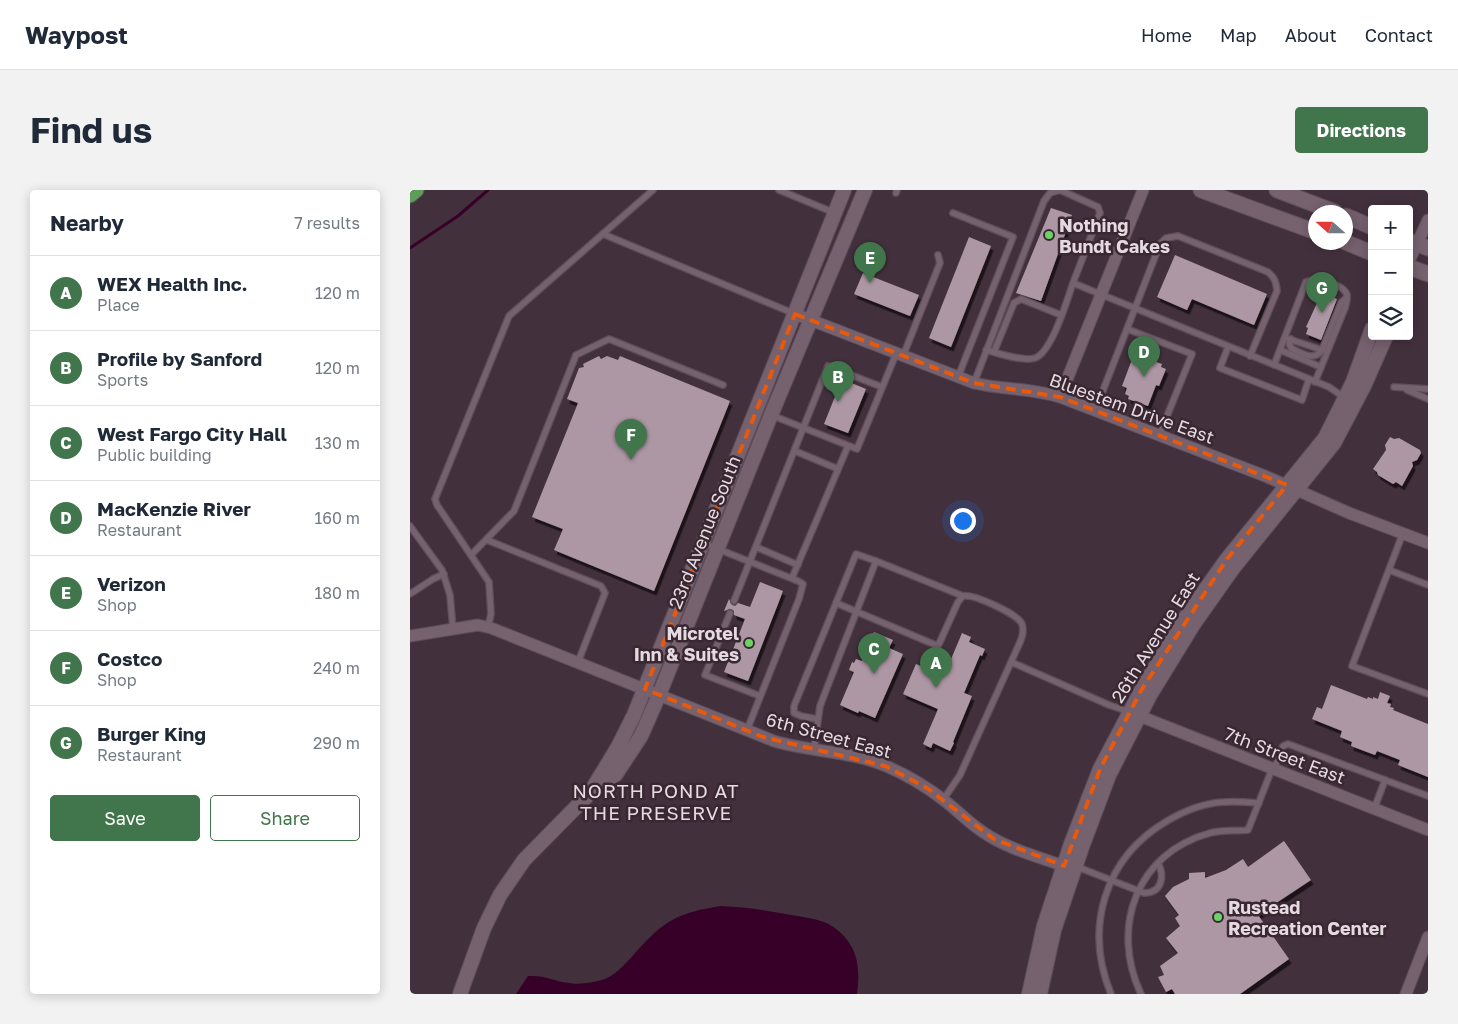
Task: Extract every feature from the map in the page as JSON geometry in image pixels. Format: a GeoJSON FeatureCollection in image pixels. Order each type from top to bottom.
{"type":"FeatureCollection","features":[{"type":"Feature","properties":{"kind":"highway"},"geometry":{"type":"LineString","coordinates":[[410,195],[416,190]]}},
{"type":"Feature","properties":{"kind":"main road"},"geometry":{"type":"LineString","coordinates":[[1201,190],[1308,229]]}},
{"type":"Feature","properties":{"kind":"main road"},"geometry":{"type":"LineString","coordinates":[[1277,190],[1317,205]]}},
{"type":"Feature","properties":{"kind":"main road"},"geometry":{"type":"LineString","coordinates":[[1353,219],[1368,225]]}},
{"type":"Feature","properties":{"kind":"main road"},"geometry":{"type":"LineString","coordinates":[[1353,245],[1368,251]]}},
{"type":"Feature","properties":{"kind":"main road"},"geometry":{"type":"LineString","coordinates":[[1413,268],[1428,274]]}},
{"type":"Feature","properties":{"kind":"street","name":"23rd Avenue South"},"geometry":{"type":"LineString","coordinates":[[590,793],[634,716],[844,190]]}},
{"type":"Feature","properties":{"kind":"street","name":"23rd Avenue South"},"geometry":{"type":"LineString","coordinates":[[590,793],[616,774],[640,736],[659,695],[771,415],[865,190]]}},
{"type":"Feature","properties":{"kind":"street"},"geometry":{"type":"LineString","coordinates":[[1060,397],[1144,190]]}},
{"type":"Feature","properties":{"kind":"street"},"geometry":{"type":"LineString","coordinates":[[1418,245],[1428,220]]}},
{"type":"Feature","properties":{"kind":"street","name":"Bluestem Drive East"},"geometry":{"type":"LineString","coordinates":[[795,314],[974,383],[999,389],[1037,392],[1060,397],[1292,487],[1349,513],[1428,543]]}},
{"type":"Feature","properties":{"kind":"street","name":"26th Avenue East"},"geometry":{"type":"LineString","coordinates":[[1292,487],[1325,438],[1353,382],[1368,340]]}},
{"type":"Feature","properties":{"kind":"street","name":"26th Avenue East"},"geometry":{"type":"LineString","coordinates":[[1040,994],[1070,866],[1100,769],[1135,714],[1142,689],[1185,618],[1227,559],[1334,443],[1364,386],[1384,340]]}},
{"type":"Feature","properties":{"kind":"street"},"geometry":{"type":"LineString","coordinates":[[410,636],[478,626],[488,627]]}},
{"type":"Feature","properties":{"kind":"street","name":"6th Street East"},"geometry":{"type":"LineString","coordinates":[[488,627],[786,745],[848,755],[885,766],[927,788],[994,839],[1019,850],[1070,866]]}},
{"type":"Feature","properties":{"kind":"street","name":"7th Street East"},"geometry":{"type":"LineString","coordinates":[[1135,714],[1428,830]]}},
{"type":"Feature","properties":{"kind":"street"},"geometry":{"type":"LineString","coordinates":[[460,994],[484,928],[500,895],[524,860],[590,793]]}},
{"type":"Feature","properties":{"kind":"street","name":"26th Avenue East"},"geometry":{"type":"LineString","coordinates":[[1029,994],[1044,926],[1070,866]]}},
{"type":"Feature","properties":{"kind":"street"},"geometry":{"type":"LineString","coordinates":[[1406,994],[1428,937]]}},
{"type":"Feature","properties":{"kind":"street"},"geometry":{"type":"LineString","coordinates":[[467,994],[469,971]]}},
{"type":"Feature","properties":{"kind":"lane"},"geometry":{"type":"LineString","coordinates":[[488,627],[491,614],[489,582],[436,505],[436,499],[507,318],[653,190]]}},
{"type":"Feature","properties":{"kind":"lane"},"geometry":{"type":"LineString","coordinates":[[779,190],[835,213]]}},
{"type":"Feature","properties":{"kind":"lane"},"geometry":{"type":"LineString","coordinates":[[974,383],[986,350],[1044,201],[1050,193],[1060,190],[1098,207],[1100,213],[1061,315],[1049,344],[1042,354],[1034,358],[1019,358],[986,350]]}},
{"type":"Feature","properties":{"kind":"lane"},"geometry":{"type":"LineString","coordinates":[[953,213],[1013,237],[958,377]]}},
{"type":"Feature","properties":{"kind":"lane"},"geometry":{"type":"LineString","coordinates":[[603,234],[795,314]]}},
{"type":"Feature","properties":{"kind":"lane"},"geometry":{"type":"LineString","coordinates":[[1095,411],[1160,244],[1166,238],[1178,236],[1268,272],[1273,277],[1277,291],[1250,356]]}},
{"type":"Feature","properties":{"kind":"lane"},"geometry":{"type":"LineString","coordinates":[[771,415],[857,450],[882,387],[899,355],[940,263],[938,255]]}},
{"type":"Feature","properties":{"kind":"lane"},"geometry":{"type":"LineString","coordinates":[[1228,347],[1220,368],[1302,400],[1321,367],[1345,308],[1347,296],[1344,290],[1321,280],[1311,279],[1306,282],[1288,338],[1280,350],[1274,365]]}},
{"type":"Feature","properties":{"kind":"lane"},"geometry":{"type":"LineString","coordinates":[[1073,283],[1101,296],[1312,380],[1335,390],[1345,398]]}},
{"type":"Feature","properties":{"kind":"lane"},"geometry":{"type":"LineString","coordinates":[[1288,338],[1291,348],[1306,355],[1318,356],[1347,296]]}},
{"type":"Feature","properties":{"kind":"lane"},"geometry":{"type":"LineString","coordinates":[[994,352],[1014,303],[1018,300],[1021,299],[1061,315]]}},
{"type":"Feature","properties":{"kind":"lane"},"geometry":{"type":"LineString","coordinates":[[1127,329],[1192,354],[1159,436]]}},
{"type":"Feature","properties":{"kind":"lane"},"geometry":{"type":"LineString","coordinates":[[471,555],[514,511],[576,355],[609,339],[723,385]]}},
{"type":"Feature","properties":{"kind":"lane"},"geometry":{"type":"LineString","coordinates":[[1280,350],[1321,367]]}},
{"type":"Feature","properties":{"kind":"lane"},"geometry":{"type":"LineString","coordinates":[[734,601],[828,366],[882,387]]}},
{"type":"Feature","properties":{"kind":"lane"},"geometry":{"type":"LineString","coordinates":[[1394,387],[1428,394]]}},
{"type":"Feature","properties":{"kind":"lane"},"geometry":{"type":"LineString","coordinates":[[792,578],[848,446]]}},
{"type":"Feature","properties":{"kind":"lane"},"geometry":{"type":"LineString","coordinates":[[795,451],[838,469]]}},
{"type":"Feature","properties":{"kind":"lane"},"geometry":{"type":"LineString","coordinates":[[410,526],[444,574],[450,596],[453,629]]}},
{"type":"Feature","properties":{"kind":"lane"},"geometry":{"type":"LineString","coordinates":[[1403,533],[1352,666],[1428,694]]}},
{"type":"Feature","properties":{"kind":"lane"},"geometry":{"type":"LineString","coordinates":[[487,540],[601,586],[604,589],[605,593],[578,662]]}},
{"type":"Feature","properties":{"kind":"lane"},"geometry":{"type":"LineString","coordinates":[[703,543],[803,584],[746,730]]}},
{"type":"Feature","properties":{"kind":"lane"},"geometry":{"type":"LineString","coordinates":[[756,547],[798,565]]}},
{"type":"Feature","properties":{"kind":"lane"},"geometry":{"type":"LineString","coordinates":[[817,718],[794,713],[794,706],[856,554],[963,596],[972,596],[1013,614],[1021,622],[1024,630],[1023,635],[960,776],[943,800]]}},
{"type":"Feature","properties":{"kind":"lane"},"geometry":{"type":"LineString","coordinates":[[814,749],[818,729],[817,718],[825,690],[876,561]]}},
{"type":"Feature","properties":{"kind":"lane"},"geometry":{"type":"LineString","coordinates":[[1389,570],[1428,585]]}},
{"type":"Feature","properties":{"kind":"lane"},"geometry":{"type":"LineString","coordinates":[[410,594],[444,574]]}},
{"type":"Feature","properties":{"kind":"lane"},"geometry":{"type":"LineString","coordinates":[[836,603],[938,646],[958,602],[963,596]]}},
{"type":"Feature","properties":{"kind":"lane"},"geometry":{"type":"LineString","coordinates":[[730,613],[705,676],[760,696]]}},
{"type":"Feature","properties":{"kind":"lane"},"geometry":{"type":"LineString","coordinates":[[1011,662],[1109,705],[1135,714]]}},
{"type":"Feature","properties":{"kind":"lane"},"geometry":{"type":"LineString","coordinates":[[1141,994],[1132,974],[1128,945],[1128,926],[1138,890],[1167,854],[1195,838],[1221,831],[1248,830],[1283,746],[1288,744],[1428,796]]}},
{"type":"Feature","properties":{"kind":"lane"},"geometry":{"type":"LineString","coordinates":[[1374,808],[1385,780]]}},
{"type":"Feature","properties":{"kind":"lane"},"geometry":{"type":"LineString","coordinates":[[1111,994],[1101,963],[1099,943],[1102,911],[1112,879],[1125,856],[1158,826],[1175,816],[1196,808],[1225,802],[1259,803]]}},
{"type":"Feature","properties":{"kind":"lane"},"geometry":{"type":"LineString","coordinates":[[1070,866],[1148,893],[1157,888],[1162,879],[1158,863]]}},
{"type":"Feature","properties":{"kind":"highlighted area"},"geometry":{"type":"Polygon","coordinates":[[[795,314],[974,383],[1060,397],[1287,485],[1227,559],[1142,689],[1100,769],[1064,866],[994,839],[927,788],[885,766],[763,737],[645,689],[795,314]]]}},
{"type":"Feature","properties":{"kind":"shaded area"},"geometry":{"type":"Polygon","coordinates":[[[721,906],[804,917],[822,921],[832,926],[852,947],[857,964],[857,994],[516,994],[528,976],[539,976],[573,984],[588,983],[607,978],[623,966],[664,925],[682,915],[721,906]]]}},
{"type":"Feature","properties":{"kind":"building"},"geometry":{"type":"Polygon","coordinates":[[[1051,208],[1072,215],[1041,301],[1016,293],[1051,208]]]}},
{"type":"Feature","properties":{"kind":"building"},"geometry":{"type":"Polygon","coordinates":[[[969,237],[991,246],[951,347],[929,338],[969,237]]]}},
{"type":"Feature","properties":{"kind":"building"},"geometry":{"type":"Polygon","coordinates":[[[1175,255],[1267,294],[1254,325],[1192,299],[1187,310],[1157,297],[1175,255]]]}},
{"type":"Feature","properties":{"kind":"building"},"geometry":{"type":"Polygon","coordinates":[[[863,273],[919,295],[910,316],[854,294],[863,273]]]}},
{"type":"Feature","properties":{"kind":"building"},"geometry":{"type":"Polygon","coordinates":[[[1322,292],[1337,299],[1321,340],[1306,334],[1308,328],[1306,327],[1322,292]]]}},
{"type":"Feature","properties":{"kind":"building"},"geometry":{"type":"Polygon","coordinates":[[[1134,354],[1162,364],[1161,367],[1166,369],[1159,386],[1156,385],[1148,406],[1128,399],[1129,396],[1125,394],[1127,388],[1122,386],[1134,354]]]}},
{"type":"Feature","properties":{"kind":"building"},"geometry":{"type":"Polygon","coordinates":[[[599,356],[601,359],[607,356],[618,360],[620,356],[730,401],[654,591],[554,550],[563,529],[532,517],[578,403],[567,399],[579,368],[584,367],[583,364],[599,356]]]}},
{"type":"Feature","properties":{"kind":"building"},"geometry":{"type":"Polygon","coordinates":[[[842,379],[866,389],[848,433],[824,424],[842,379]]]}},
{"type":"Feature","properties":{"kind":"building"},"geometry":{"type":"Polygon","coordinates":[[[1390,437],[1394,439],[1399,438],[1420,450],[1421,453],[1417,460],[1412,462],[1413,466],[1402,486],[1396,482],[1393,484],[1378,475],[1373,469],[1386,450],[1385,445],[1390,437]]]}},
{"type":"Feature","properties":{"kind":"building","name":"Microtel Inn & Suites"},"geometry":{"type":"Polygon","coordinates":[[[760,582],[783,591],[748,681],[724,672],[745,619],[734,615],[734,611],[731,609],[724,611],[729,599],[732,605],[735,606],[738,603],[750,607],[760,582]]]}},
{"type":"Feature","properties":{"kind":"building"},"geometry":{"type":"Polygon","coordinates":[[[874,632],[893,640],[889,648],[903,654],[875,718],[840,705],[854,672],[849,670],[852,662],[854,663],[856,659],[862,661],[874,632]]]}},
{"type":"Feature","properties":{"kind":"building"},"geometry":{"type":"Polygon","coordinates":[[[962,633],[971,637],[969,642],[985,649],[982,656],[980,655],[964,693],[972,696],[950,751],[933,743],[931,748],[923,744],[938,709],[903,694],[916,664],[944,676],[962,633]]]}},
{"type":"Feature","properties":{"kind":"building"},"geometry":{"type":"Polygon","coordinates":[[[1331,685],[1367,699],[1368,697],[1373,699],[1373,697],[1378,699],[1380,692],[1390,696],[1387,703],[1391,704],[1390,707],[1394,708],[1393,710],[1428,724],[1428,777],[1398,765],[1400,760],[1377,751],[1375,755],[1351,746],[1352,742],[1340,737],[1342,731],[1312,719],[1317,707],[1322,709],[1331,685]]]}},
{"type":"Feature","properties":{"kind":"building","name":"Rustead Recreation Center"},"geometry":{"type":"Polygon","coordinates":[[[1284,841],[1311,880],[1258,915],[1289,959],[1240,994],[1175,994],[1172,989],[1166,992],[1158,977],[1164,975],[1160,966],[1178,953],[1166,938],[1180,926],[1175,918],[1179,915],[1165,896],[1173,887],[1189,879],[1189,873],[1205,872],[1205,878],[1226,870],[1243,859],[1248,867],[1284,841]]]}},
{"type":"Feature","properties":{"kind":"waterway"},"geometry":{"type":"LineString","coordinates":[[410,248],[458,216],[488,190]]}},
{"type":"Feature","properties":{"kind":"place","name":"Nothing Bundt Cakes"},"geometry":{"type":"Point","coordinates":[1049,235]}},
{"type":"Feature","properties":{"kind":"place","name":"Verizon"},"geometry":{"type":"Point","coordinates":[870,283]}},
{"type":"Feature","properties":{"kind":"place","name":"Burger King"},"geometry":{"type":"Point","coordinates":[1322,313]}},
{"type":"Feature","properties":{"kind":"place","name":"MacKenzie River"},"geometry":{"type":"Point","coordinates":[1144,377]}},
{"type":"Feature","properties":{"kind":"place","name":"Profile by Sanford"},"geometry":{"type":"Point","coordinates":[838,402]}},
{"type":"Feature","properties":{"kind":"place","name":"Costco"},"geometry":{"type":"Point","coordinates":[631,460]}},
{"type":"Feature","properties":{"kind":"place","name":"Microtel Inn & Suites"},"geometry":{"type":"Point","coordinates":[749,643]}},
{"type":"Feature","properties":{"kind":"place","name":"West Fargo City Hall"},"geometry":{"type":"Point","coordinates":[874,674]}},
{"type":"Feature","properties":{"kind":"place","name":"WEX Health Inc."},"geometry":{"type":"Point","coordinates":[936,688]}},
{"type":"Feature","properties":{"kind":"place","name":"Rustead Recreation Center"},"geometry":{"type":"Point","coordinates":[1218,917]}},
{"type":"Feature","properties":{"kind":"district","name":"NORTH POND AT THE PRESERVE"},"geometry":{"type":"Point","coordinates":[656,801]}}]}
